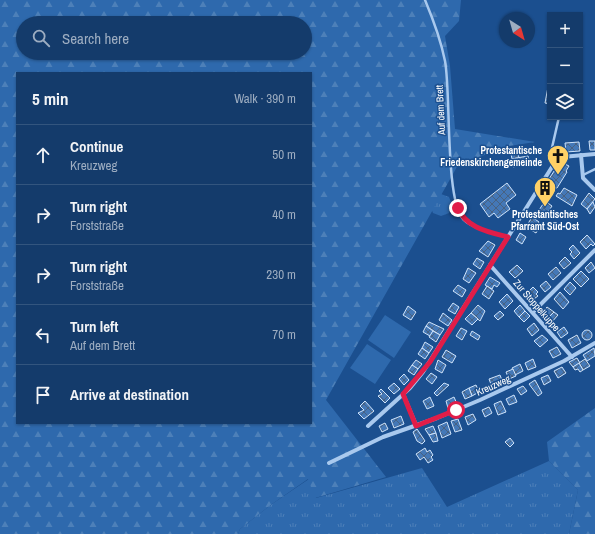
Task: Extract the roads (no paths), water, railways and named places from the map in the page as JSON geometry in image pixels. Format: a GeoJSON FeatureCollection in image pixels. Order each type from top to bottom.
{"type":"FeatureCollection","features":[{"type":"Feature","properties":{"kind":"street"},"geometry":{"type":"LineString","coordinates":[[368,426],[403,394],[430,362],[557,159],[562,156],[595,154]]}},
{"type":"Feature","properties":{"kind":"street"},"geometry":{"type":"LineString","coordinates":[[581,155],[582,176],[585,181],[595,190]]}},
{"type":"Feature","properties":{"kind":"street"},"geometry":{"type":"LineString","coordinates":[[533,312],[595,250]]}},
{"type":"Feature","properties":{"kind":"street","name":"Zur Stoppelkuppe"},"geometry":{"type":"LineString","coordinates":[[490,265],[572,357]]}},
{"type":"Feature","properties":{"kind":"street","name":"Kreuzweg"},"geometry":{"type":"LineString","coordinates":[[329,463],[378,439],[462,408],[572,357],[595,343]]}},
{"type":"Feature","properties":{"kind":"street"},"geometry":{"type":"LineString","coordinates":[[403,394],[416,426]]}},
{"type":"Feature","properties":{"kind":"lane","name":"Auf dem Brett"},"geometry":{"type":"LineString","coordinates":[[425,0],[445,61],[452,185],[458,208],[463,218],[470,223],[486,231],[508,237]]}},
{"type":"Feature","properties":{"kind":"lane"},"geometry":{"type":"LineString","coordinates":[[557,159],[551,152],[558,120]]}},
{"type":"Feature","properties":{"kind":"lane"},"geometry":{"type":"LineString","coordinates":[[582,176],[595,169]]}},
{"type":"Feature","properties":{"kind":"place","name":"Protestantische Friedenskirchengemeinde"},"geometry":{"type":"Point","coordinates":[558,176]}},
{"type":"Feature","properties":{"kind":"place","name":"Protestantisches Pfarramt Süd-Ost"},"geometry":{"type":"Point","coordinates":[545,208]}}]}
